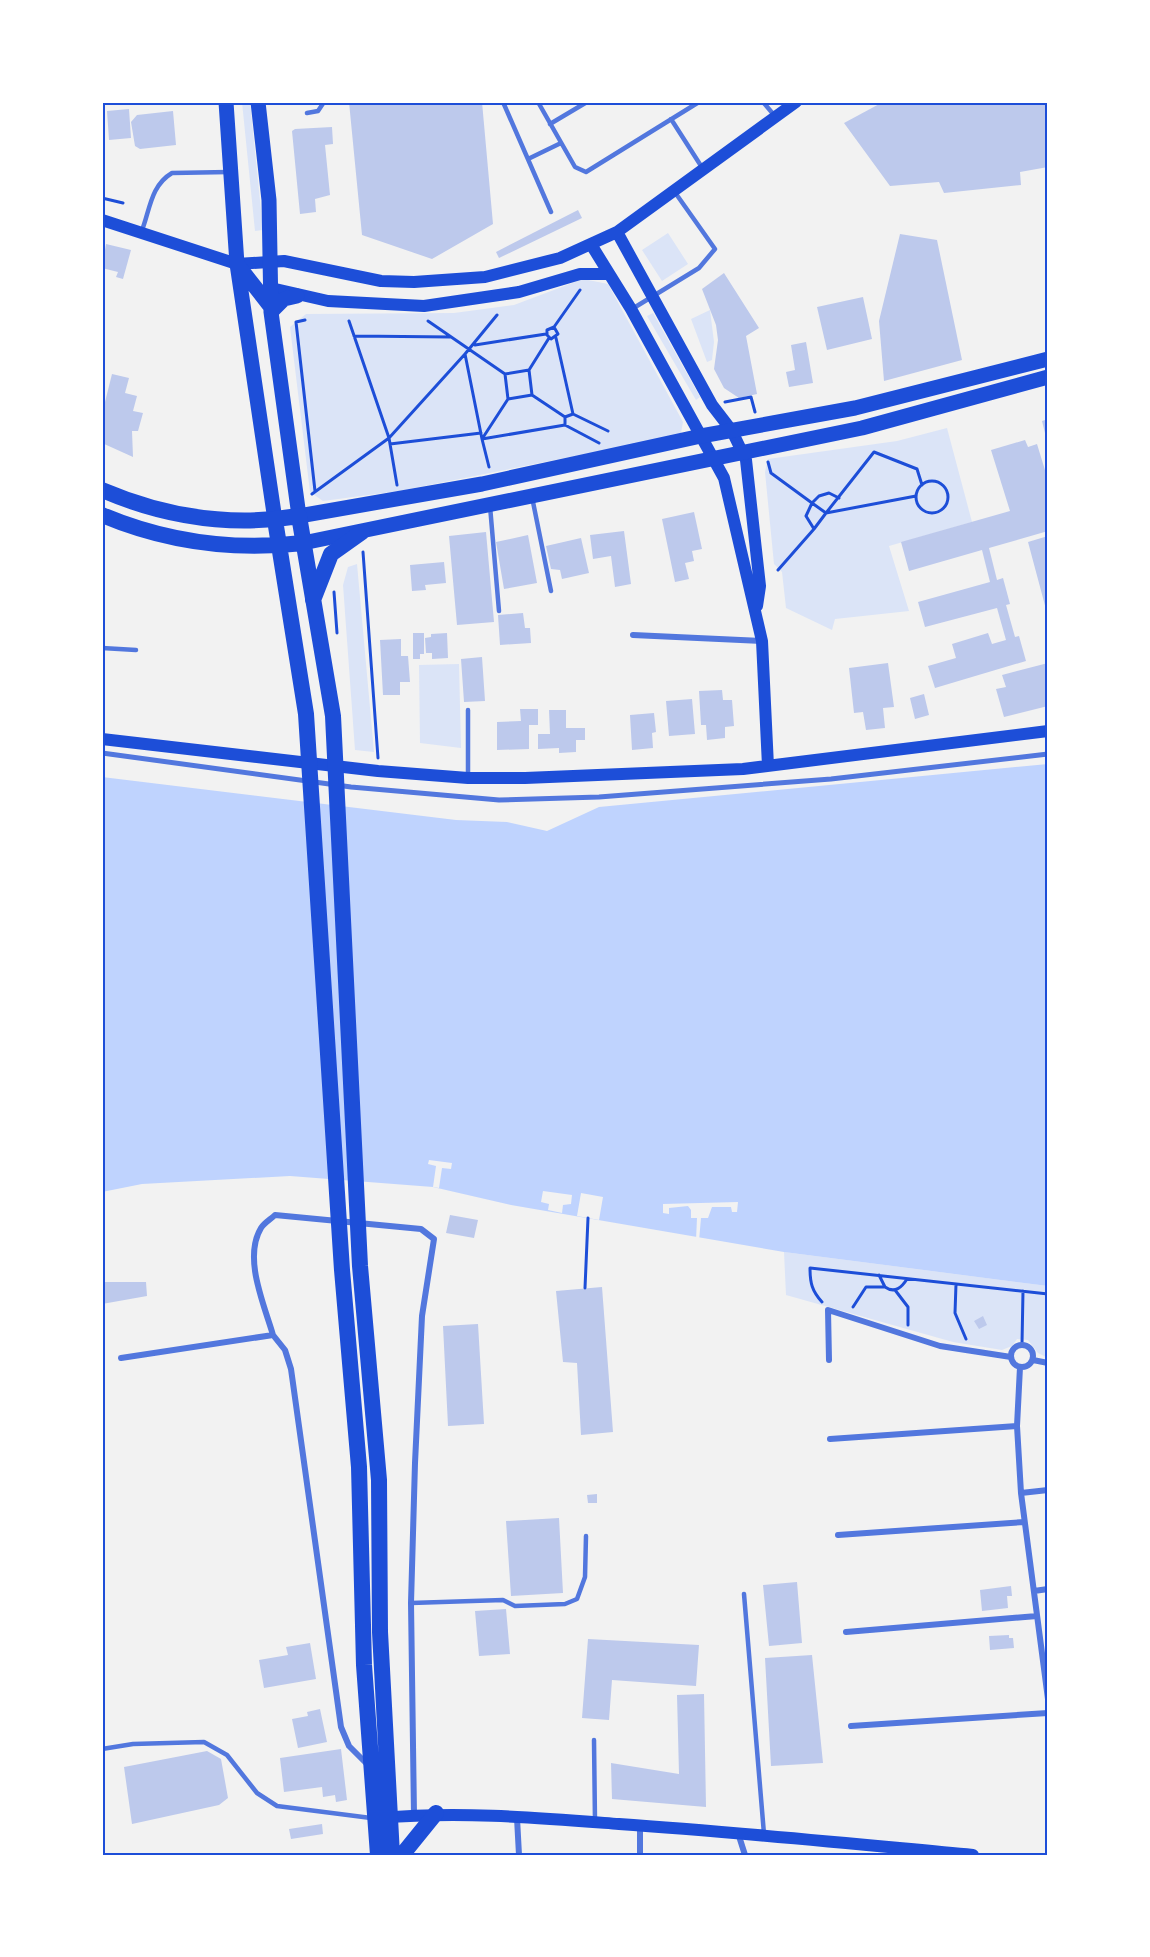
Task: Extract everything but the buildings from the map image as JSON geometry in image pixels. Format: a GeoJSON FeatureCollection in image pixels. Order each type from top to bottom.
{"type":"FeatureCollection","features":[{"type":"Feature","properties":{"kind":"highway"},"geometry":{"type":"LineString","coordinates":[[102,490],[144,506],[194,517],[275,520],[299,516],[333,716],[360,1266],[379,1480],[383,1817],[378,1855]]}},
{"type":"Feature","properties":{"kind":"highway"},"geometry":{"type":"LineString","coordinates":[[102,515],[136,527],[191,541],[246,548],[303,543]]}},
{"type":"Feature","properties":{"kind":"highway"},"geometry":{"type":"LineString","coordinates":[[275,520],[306,714],[342,1270],[359,1467],[364,1665],[372,1767],[392,1855]]}},
{"type":"Feature","properties":{"kind":"highway"},"geometry":{"type":"LineString","coordinates":[[313,600],[331,554],[362,532]]}},
{"type":"Feature","properties":{"kind":"highway"},"geometry":{"type":"LineString","coordinates":[[402,1855],[436,1813]]}},
{"type":"Feature","properties":{"kind":"main road"},"geometry":{"type":"LineString","coordinates":[[226,102],[237,264],[275,520]]}},
{"type":"Feature","properties":{"kind":"main road"},"geometry":{"type":"LineString","coordinates":[[258,102],[269,200],[271,310],[299,516],[482,484],[701,436],[855,408],[1048,359]]}},
{"type":"Feature","properties":{"kind":"main road"},"geometry":{"type":"LineString","coordinates":[[237,264],[269,261],[381,280],[414,282],[485,277],[527,268],[592,246],[617,232],[705,171],[796,102]]}},
{"type":"Feature","properties":{"kind":"main road"},"geometry":{"type":"LineString","coordinates":[[102,220],[237,264],[271,288],[297,296],[360,305],[434,305],[519,292],[580,274],[609,274]]}},
{"type":"Feature","properties":{"kind":"main road"},"geometry":{"type":"LineString","coordinates":[[617,232],[712,405],[732,431],[747,464],[760,586],[756,611]]}},
{"type":"Feature","properties":{"kind":"main road"},"geometry":{"type":"LineString","coordinates":[[592,246],[631,309],[724,478],[762,641],[768,766]]}},
{"type":"Feature","properties":{"kind":"main road"},"geometry":{"type":"LineString","coordinates":[[237,264],[271,310]]}},
{"type":"Feature","properties":{"kind":"main road"},"geometry":{"type":"LineString","coordinates":[[271,310],[284,299],[297,296]]}},
{"type":"Feature","properties":{"kind":"main road"},"geometry":{"type":"LineString","coordinates":[[303,543],[743,454],[905,418],[1048,377]]}},
{"type":"Feature","properties":{"kind":"main road"},"geometry":{"type":"LineString","coordinates":[[102,739],[378,771],[468,778],[525,778],[768,766],[1048,731]]}},
{"type":"Feature","properties":{"kind":"main road"},"geometry":{"type":"LineString","coordinates":[[383,1817],[436,1813],[595,1822],[738,1832],[973,1855]]}},
{"type":"Feature","properties":{"kind":"street"},"geometry":{"type":"LineString","coordinates":[[633,635],[762,641]]}},
{"type":"Feature","properties":{"kind":"street"},"geometry":{"type":"LineString","coordinates":[[102,753],[351,787],[500,800],[599,796],[831,779],[1048,754]]}},
{"type":"Feature","properties":{"kind":"street"},"geometry":{"type":"LineString","coordinates":[[372,1767],[355,1754],[341,1727],[291,1369],[285,1350],[273,1335],[255,1270],[253,1252],[261,1228],[275,1215],[421,1229],[434,1239],[422,1316],[411,1603],[414,1815]]}},
{"type":"Feature","properties":{"kind":"street"},"geometry":{"type":"LineString","coordinates":[[829,1360],[826,1319],[828,1310],[939,1346],[1011,1357]]}},
{"type":"Feature","properties":{"kind":"street"},"geometry":{"type":"LineString","coordinates":[[121,1358],[273,1335]]}},
{"type":"Feature","properties":{"kind":"street"},"geometry":{"type":"LineString","coordinates":[[1022,1344],[1032,1349],[1033,1360],[1028,1366],[1020,1367],[1014,1364],[1011,1357],[1012,1350],[1022,1344]]}},
{"type":"Feature","properties":{"kind":"street"},"geometry":{"type":"LineString","coordinates":[[1033,1360],[1048,1363]]}},
{"type":"Feature","properties":{"kind":"street"},"geometry":{"type":"LineString","coordinates":[[1020,1367],[1017,1426],[1021,1493],[1048,1698]]}},
{"type":"Feature","properties":{"kind":"street"},"geometry":{"type":"LineString","coordinates":[[830,1438],[1017,1426]]}},
{"type":"Feature","properties":{"kind":"street"},"geometry":{"type":"LineString","coordinates":[[1021,1493],[1048,1490]]}},
{"type":"Feature","properties":{"kind":"street"},"geometry":{"type":"LineString","coordinates":[[838,1535],[1024,1522]]}},
{"type":"Feature","properties":{"kind":"street"},"geometry":{"type":"LineString","coordinates":[[1034,1591],[1048,1589]]}},
{"type":"Feature","properties":{"kind":"street"},"geometry":{"type":"LineString","coordinates":[[846,1632],[1037,1616]]}},
{"type":"Feature","properties":{"kind":"street"},"geometry":{"type":"LineString","coordinates":[[851,1725],[1048,1713]]}},
{"type":"Feature","properties":{"kind":"street"},"geometry":{"type":"LineString","coordinates":[[517,1818],[519,1855]]}},
{"type":"Feature","properties":{"kind":"street"},"geometry":{"type":"LineString","coordinates":[[639,1825],[640,1855]]}},
{"type":"Feature","properties":{"kind":"street"},"geometry":{"type":"LineString","coordinates":[[738,1832],[746,1855]]}},
{"type":"Feature","properties":{"kind":"lane"},"geometry":{"type":"LineString","coordinates":[[307,113],[318,111],[324,102]]}},
{"type":"Feature","properties":{"kind":"lane"},"geometry":{"type":"LineString","coordinates":[[503,102],[551,212]]}},
{"type":"Feature","properties":{"kind":"lane"},"geometry":{"type":"LineString","coordinates":[[538,102],[575,167],[586,172],[699,102]]}},
{"type":"Feature","properties":{"kind":"lane"},"geometry":{"type":"LineString","coordinates":[[550,124],[587,102]]}},
{"type":"Feature","properties":{"kind":"lane"},"geometry":{"type":"LineString","coordinates":[[763,102],[776,118]]}},
{"type":"Feature","properties":{"kind":"lane"},"geometry":{"type":"LineString","coordinates":[[671,119],[705,171]]}},
{"type":"Feature","properties":{"kind":"lane"},"geometry":{"type":"LineString","coordinates":[[528,159],[561,142]]}},
{"type":"Feature","properties":{"kind":"lane"},"geometry":{"type":"LineString","coordinates":[[141,233],[150,210],[152,195],[165,177],[172,173],[232,171]]}},
{"type":"Feature","properties":{"kind":"lane"},"geometry":{"type":"LineString","coordinates":[[631,309],[699,268],[715,249],[674,191]]}},
{"type":"Feature","properties":{"kind":"lane"},"geometry":{"type":"LineString","coordinates":[[532,495],[551,591]]}},
{"type":"Feature","properties":{"kind":"lane"},"geometry":{"type":"LineString","coordinates":[[490,504],[500,611]]}},
{"type":"Feature","properties":{"kind":"lane"},"geometry":{"type":"LineString","coordinates":[[102,648],[136,650]]}},
{"type":"Feature","properties":{"kind":"lane"},"geometry":{"type":"LineString","coordinates":[[468,710],[468,778]]}},
{"type":"Feature","properties":{"kind":"lane"},"geometry":{"type":"LineString","coordinates":[[411,1603],[503,1600],[515,1606],[569,1604],[580,1594],[585,1577],[586,1536]]}},
{"type":"Feature","properties":{"kind":"lane"},"geometry":{"type":"LineString","coordinates":[[744,1594],[765,1835]]}},
{"type":"Feature","properties":{"kind":"lane"},"geometry":{"type":"LineString","coordinates":[[594,1740],[595,1822]]}},
{"type":"Feature","properties":{"kind":"lane"},"geometry":{"type":"LineString","coordinates":[[102,1749],[133,1744],[204,1742],[227,1755],[256,1793],[277,1806],[383,1817]]}},
{"type":"Feature","properties":{"kind":"path"},"geometry":{"type":"LineString","coordinates":[[102,198],[123,203]]}},
{"type":"Feature","properties":{"kind":"path"},"geometry":{"type":"LineString","coordinates":[[546,334],[548,328],[555,327],[580,290]]}},
{"type":"Feature","properties":{"kind":"path"},"geometry":{"type":"LineString","coordinates":[[308,499],[315,491],[388,438],[469,350],[497,315]]}},
{"type":"Feature","properties":{"kind":"path"},"geometry":{"type":"LineString","coordinates":[[305,320],[296,322],[315,491]]}},
{"type":"Feature","properties":{"kind":"path"},"geometry":{"type":"LineString","coordinates":[[349,321],[390,444],[395,477]]}},
{"type":"Feature","properties":{"kind":"path"},"geometry":{"type":"LineString","coordinates":[[428,321],[505,374],[529,370]]}},
{"type":"Feature","properties":{"kind":"path"},"geometry":{"type":"LineString","coordinates":[[555,327],[558,332],[556,338],[573,414]]}},
{"type":"Feature","properties":{"kind":"path"},"geometry":{"type":"LineString","coordinates":[[473,345],[546,334]]}},
{"type":"Feature","properties":{"kind":"path"},"geometry":{"type":"LineString","coordinates":[[546,334],[549,338]]}},
{"type":"Feature","properties":{"kind":"path"},"geometry":{"type":"LineString","coordinates":[[354,336],[451,337]]}},
{"type":"Feature","properties":{"kind":"path"},"geometry":{"type":"LineString","coordinates":[[549,338],[556,338]]}},
{"type":"Feature","properties":{"kind":"path"},"geometry":{"type":"LineString","coordinates":[[532,395],[529,370],[549,338]]}},
{"type":"Feature","properties":{"kind":"path"},"geometry":{"type":"LineString","coordinates":[[465,354],[489,469]]}},
{"type":"Feature","properties":{"kind":"path"},"geometry":{"type":"LineString","coordinates":[[482,439],[508,399],[505,374]]}},
{"type":"Feature","properties":{"kind":"path"},"geometry":{"type":"LineString","coordinates":[[508,399],[532,395],[565,417]]}},
{"type":"Feature","properties":{"kind":"path"},"geometry":{"type":"LineString","coordinates":[[565,417],[573,414],[608,430]]}},
{"type":"Feature","properties":{"kind":"path"},"geometry":{"type":"LineString","coordinates":[[565,417],[565,426]]}},
{"type":"Feature","properties":{"kind":"path"},"geometry":{"type":"LineString","coordinates":[[482,439],[565,426],[601,444]]}},
{"type":"Feature","properties":{"kind":"path"},"geometry":{"type":"LineString","coordinates":[[390,444],[481,433]]}},
{"type":"Feature","properties":{"kind":"path"},"geometry":{"type":"LineString","coordinates":[[778,570],[814,529],[874,452],[917,469],[922,485],[916,496],[918,506],[932,513],[941,511],[947,503],[948,494],[943,485],[934,482],[922,485]]}},
{"type":"Feature","properties":{"kind":"path"},"geometry":{"type":"LineString","coordinates":[[771,472],[826,513],[916,496]]}},
{"type":"Feature","properties":{"kind":"path"},"geometry":{"type":"LineString","coordinates":[[814,529],[806,516],[812,503],[819,496],[829,493],[839,498]]}},
{"type":"Feature","properties":{"kind":"path"},"geometry":{"type":"LineString","coordinates":[[362,532],[378,771]]}},
{"type":"Feature","properties":{"kind":"path"},"geometry":{"type":"LineString","coordinates":[[585,1288],[588,1218]]}},
{"type":"Feature","properties":{"kind":"path"},"geometry":{"type":"LineString","coordinates":[[825,1305],[813,1293],[810,1268],[1048,1294]]}},
{"type":"Feature","properties":{"kind":"path"},"geometry":{"type":"LineString","coordinates":[[879,1275],[885,1287]]}},
{"type":"Feature","properties":{"kind":"path"},"geometry":{"type":"LineString","coordinates":[[851,1318],[855,1301],[866,1287],[885,1287],[895,1290],[901,1288],[907,1279]]}},
{"type":"Feature","properties":{"kind":"path"},"geometry":{"type":"LineString","coordinates":[[956,1284],[956,1319],[972,1351]]}},
{"type":"Feature","properties":{"kind":"path"},"geometry":{"type":"LineString","coordinates":[[895,1290],[908,1307],[907,1335]]}},
{"type":"Feature","properties":{"kind":"path"},"geometry":{"type":"LineString","coordinates":[[1022,1344],[1023,1291]]}},
{"type":"Feature","properties":{"kind":"shaded area"},"geometry":{"type":"Polygon","coordinates":[[[242,102],[250,102],[263,230],[255,231],[242,102]]]}},
{"type":"Feature","properties":{"kind":"shaded area"},"geometry":{"type":"Polygon","coordinates":[[[668,233],[688,264],[662,281],[642,250],[668,233]]]}},
{"type":"Feature","properties":{"kind":"shaded area"},"geometry":{"type":"Polygon","coordinates":[[[583,279],[608,284],[683,422],[681,433],[399,491],[323,501],[310,492],[290,327],[306,314],[454,313],[514,305],[583,279]]]}},
{"type":"Feature","properties":{"kind":"shaded area"},"geometry":{"type":"Polygon","coordinates":[[[710,310],[714,342],[712,360],[707,362],[691,319],[710,310]]]}},
{"type":"Feature","properties":{"kind":"shaded area"},"geometry":{"type":"Polygon","coordinates":[[[653,313],[700,397],[696,400],[647,316],[653,313]]]}},
{"type":"Feature","properties":{"kind":"shaded area"},"geometry":{"type":"Polygon","coordinates":[[[947,428],[972,522],[889,546],[909,611],[835,619],[832,630],[786,608],[782,572],[774,564],[765,472],[768,459],[897,441],[947,428]]]}},
{"type":"Feature","properties":{"kind":"shaded area"},"geometry":{"type":"Polygon","coordinates":[[[357,564],[374,752],[355,750],[343,585],[348,567],[357,564]]]}},
{"type":"Feature","properties":{"kind":"shaded area"},"geometry":{"type":"Polygon","coordinates":[[[459,664],[461,748],[420,743],[419,665],[459,664]]]}},
{"type":"Feature","properties":{"kind":"shaded area"},"geometry":{"type":"Polygon","coordinates":[[[784,1252],[1048,1286],[1048,1358],[1038,1353],[1028,1340],[1017,1339],[1012,1346],[1002,1350],[953,1342],[786,1295],[784,1252]]]}},
{"type":"Feature","properties":{"kind":"water"},"geometry":{"type":"Polygon","coordinates":[[[1048,764],[1048,1286],[784,1252],[511,1205],[433,1187],[290,1176],[142,1184],[102,1192],[102,777],[456,820],[507,822],[547,831],[599,807],[1048,764]]]}},
{"type":"Feature","properties":{"kind":"pier"},"geometry":{"type":"Polygon","coordinates":[[[429,1160],[452,1163],[451,1169],[442,1168],[439,1188],[433,1187],[436,1166],[428,1164],[429,1160]]]}},
{"type":"Feature","properties":{"kind":"pier"},"geometry":{"type":"Polygon","coordinates":[[[543,1191],[572,1195],[571,1204],[563,1205],[562,1213],[548,1210],[549,1204],[541,1202],[543,1191]]]}},
{"type":"Feature","properties":{"kind":"pier"},"geometry":{"type":"Polygon","coordinates":[[[581,1193],[603,1197],[599,1220],[577,1216],[581,1193]]]}},
{"type":"Feature","properties":{"kind":"pier"},"geometry":{"type":"Polygon","coordinates":[[[738,1202],[737,1212],[732,1212],[731,1207],[712,1207],[708,1218],[701,1218],[699,1241],[696,1240],[697,1218],[691,1218],[691,1210],[688,1206],[669,1208],[669,1214],[663,1213],[663,1204],[738,1202]]]}}]}
